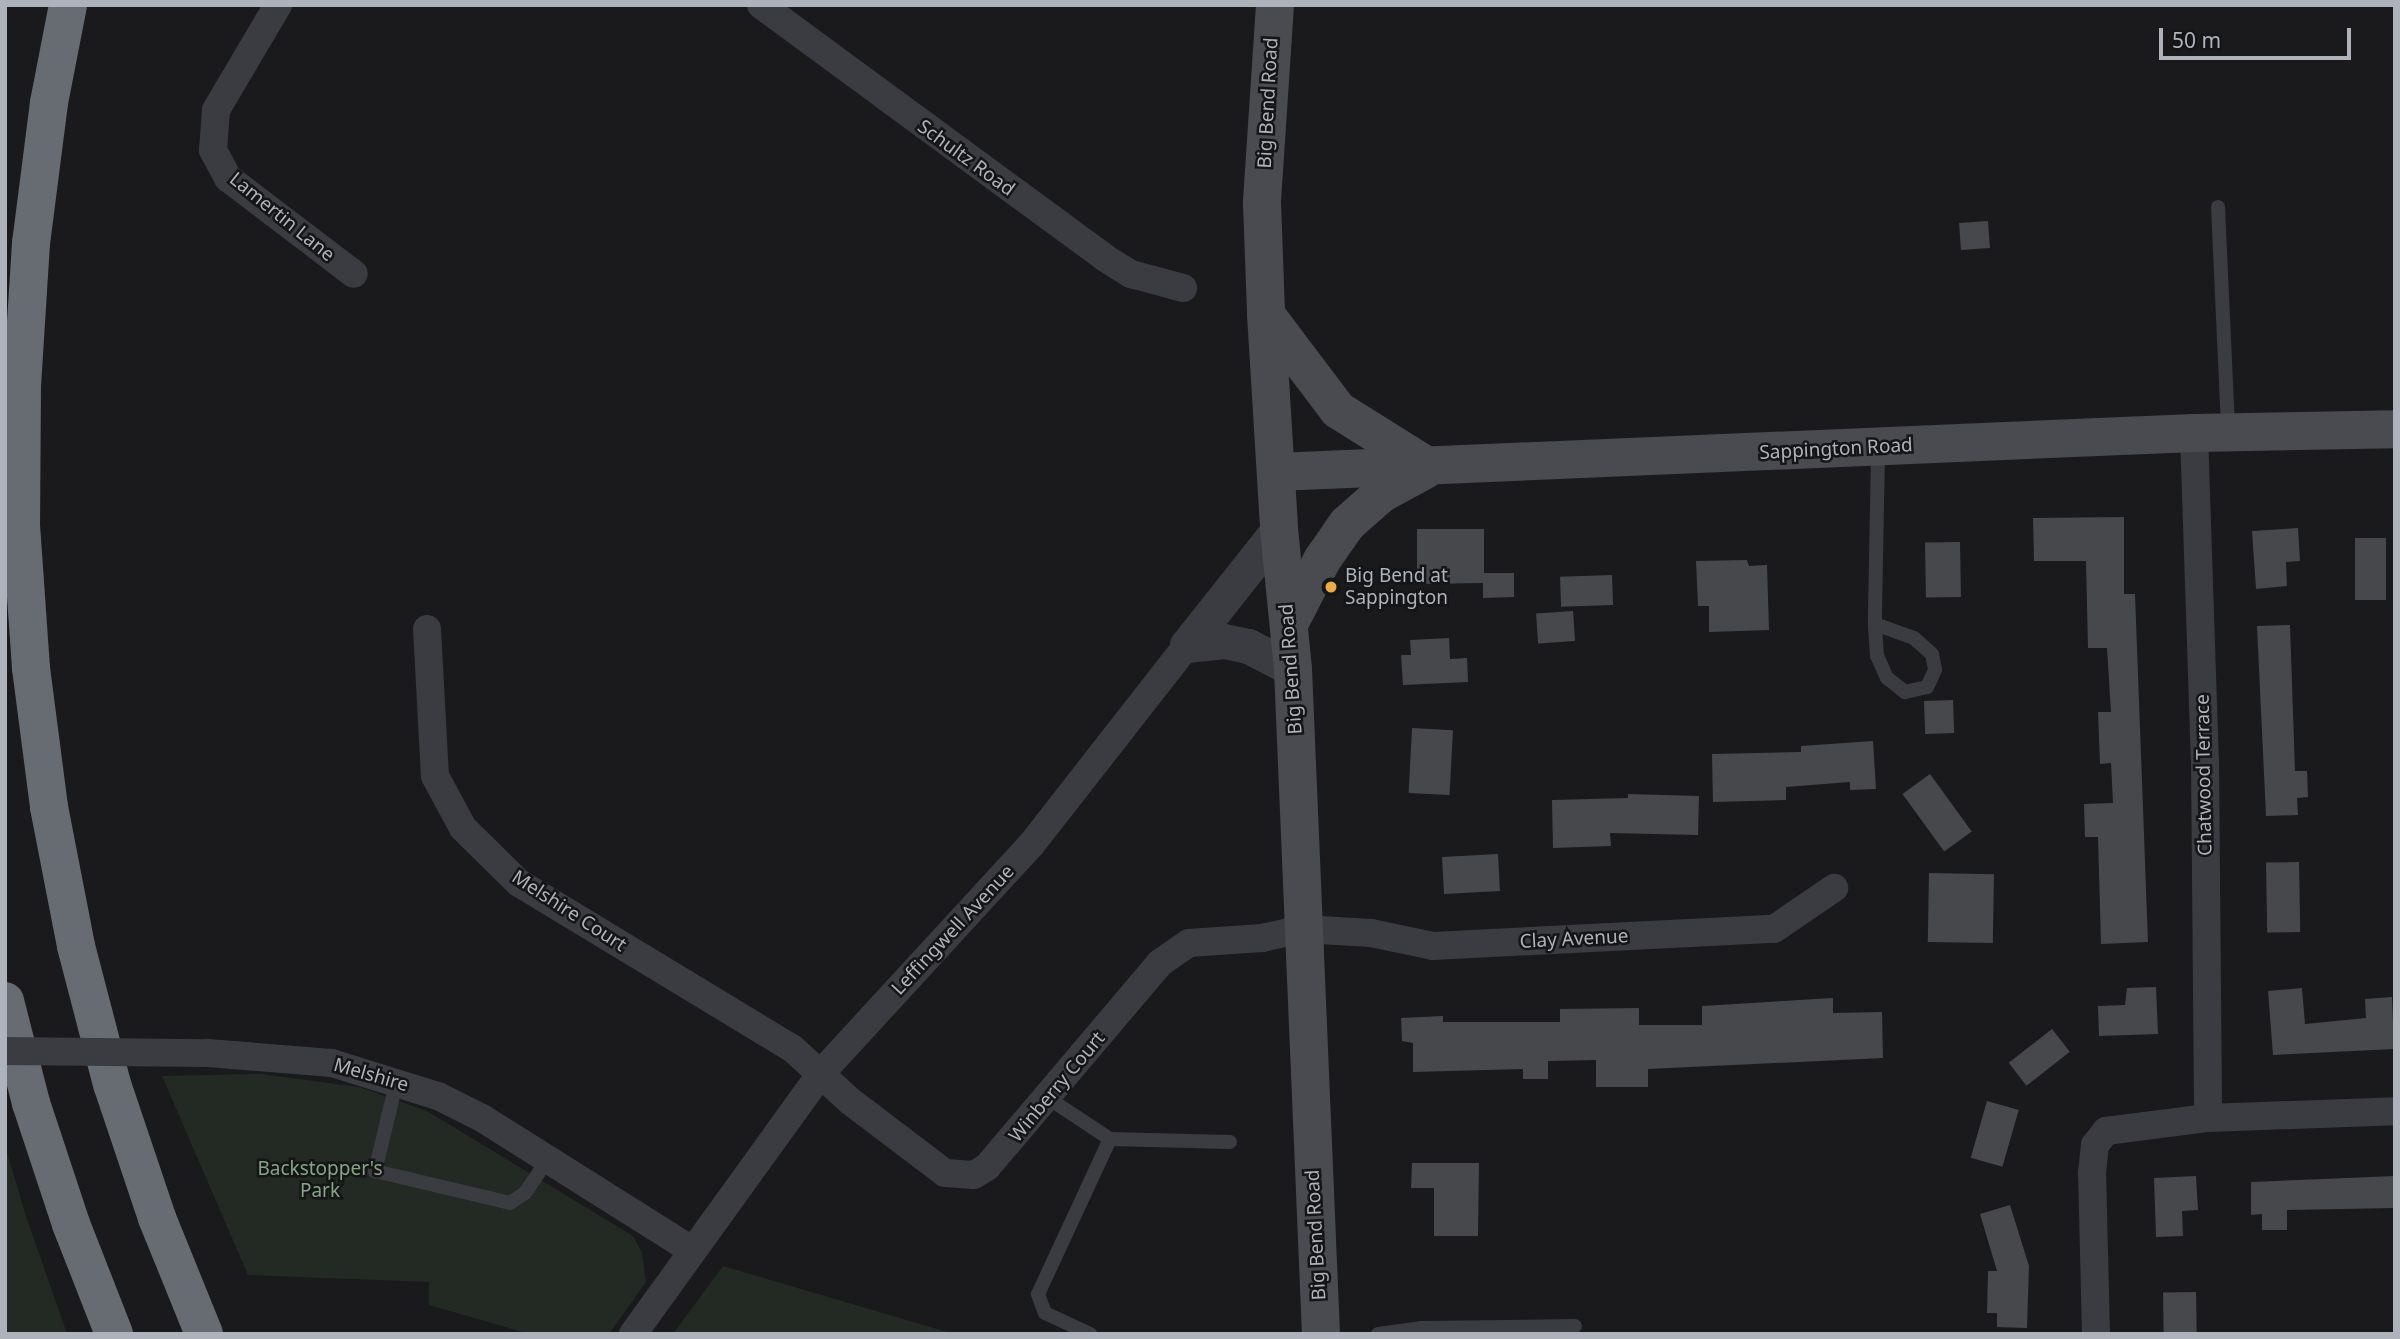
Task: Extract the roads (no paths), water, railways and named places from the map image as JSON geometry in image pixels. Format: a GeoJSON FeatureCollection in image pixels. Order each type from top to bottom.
{"type":"FeatureCollection","features":[{"type":"Feature","properties":{"kind":"highway"},"geometry":{"type":"LineString","coordinates":[[68,5],[49,103],[31,243],[23,373],[21,525],[31,668],[49,807],[76,946],[116,1096],[157,1218],[204,1334]]}},
{"type":"Feature","properties":{"kind":"highway"},"geometry":{"type":"LineString","coordinates":[[5,1001],[67,1212],[114,1334]]}},
{"type":"Feature","properties":{"kind":"main road","name":"Big Bend Road"},"geometry":{"type":"LineString","coordinates":[[1275,5],[1262,203],[1279,529],[1293,669],[1321,1334]]}},
{"type":"Feature","properties":{"kind":"main road"},"geometry":{"type":"LineString","coordinates":[[1266,314],[1338,410],[1429,467],[1381,494],[1347,524],[1322,560],[1289,624]]}},
{"type":"Feature","properties":{"kind":"main road","name":"Sappington Road"},"geometry":{"type":"LineString","coordinates":[[1277,472],[2211,432],[2395,429]]}},
{"type":"Feature","properties":{"kind":"street","name":"Lamertin Lane"},"geometry":{"type":"LineString","coordinates":[[278,5],[216,110],[213,150],[228,178],[354,274]]}},
{"type":"Feature","properties":{"kind":"street","name":"Schultz Road"},"geometry":{"type":"LineString","coordinates":[[761,5],[1105,258],[1131,274],[1183,288]]}},
{"type":"Feature","properties":{"kind":"street","name":"Chatwood Terrace"},"geometry":{"type":"LineString","coordinates":[[2208,1118],[2205,760],[2211,432]]}},
{"type":"Feature","properties":{"kind":"street","name":"Leffingwell Avenue"},"geometry":{"type":"LineString","coordinates":[[633,1334],[822,1072],[1031,845],[1279,529]]}},
{"type":"Feature","properties":{"kind":"street","name":"Melshire Court"},"geometry":{"type":"LineString","coordinates":[[426,629],[435,776],[463,828],[519,883],[793,1049],[822,1072]]}},
{"type":"Feature","properties":{"kind":"street"},"geometry":{"type":"LineString","coordinates":[[1187,645],[1224,641],[1248,646],[1293,669]]}},
{"type":"Feature","properties":{"kind":"street","name":"Clay Avenue"},"geometry":{"type":"LineString","coordinates":[[1303,929],[1371,933],[1433,946],[1774,929],[1833,888]]}},
{"type":"Feature","properties":{"kind":"street","name":"Winberry Court"},"geometry":{"type":"LineString","coordinates":[[822,1072],[850,1101],[929,1165],[958,1175],[987,1167],[1171,952],[1189,943],[1262,938],[1303,929]]}},
{"type":"Feature","properties":{"kind":"street","name":"Melshire"},"geometry":{"type":"LineString","coordinates":[[5,1051],[208,1053],[332,1063],[397,1080],[482,1118],[693,1251]]}},
{"type":"Feature","properties":{"kind":"street"},"geometry":{"type":"LineString","coordinates":[[2096,1334],[2095,1145],[2106,1131],[2208,1118],[2395,1111]]}},
{"type":"Feature","properties":{"kind":"lane"},"geometry":{"type":"LineString","coordinates":[[2211,432],[2218,207]]}},
{"type":"Feature","properties":{"kind":"lane"},"geometry":{"type":"LineString","coordinates":[[1875,624],[1914,638],[1933,654],[1935,670],[1927,687],[1905,692],[1887,678],[1877,656],[1875,624],[1878,447]]}},
{"type":"Feature","properties":{"kind":"lane"},"geometry":{"type":"LineString","coordinates":[[397,1080],[375,1171],[510,1203],[525,1193],[548,1159]]}},
{"type":"Feature","properties":{"kind":"lane"},"geometry":{"type":"LineString","coordinates":[[1048,1098],[1110,1139],[1230,1142]]}},
{"type":"Feature","properties":{"kind":"lane"},"geometry":{"type":"LineString","coordinates":[[1090,1334],[1045,1313],[1038,1294],[1110,1139]]}},
{"type":"Feature","properties":{"kind":"lane"},"geometry":{"type":"LineString","coordinates":[[1378,1334],[1421,1328],[1575,1326]]}},
{"type":"Feature","properties":{"kind":"place","name":"Big Bend at Sappington"},"geometry":{"type":"Point","coordinates":[1331,587]}},
{"type":"Feature","properties":{"kind":"park label","name":"Backstopper's Park"},"geometry":{"type":"Point","coordinates":[320,1180]}}]}
